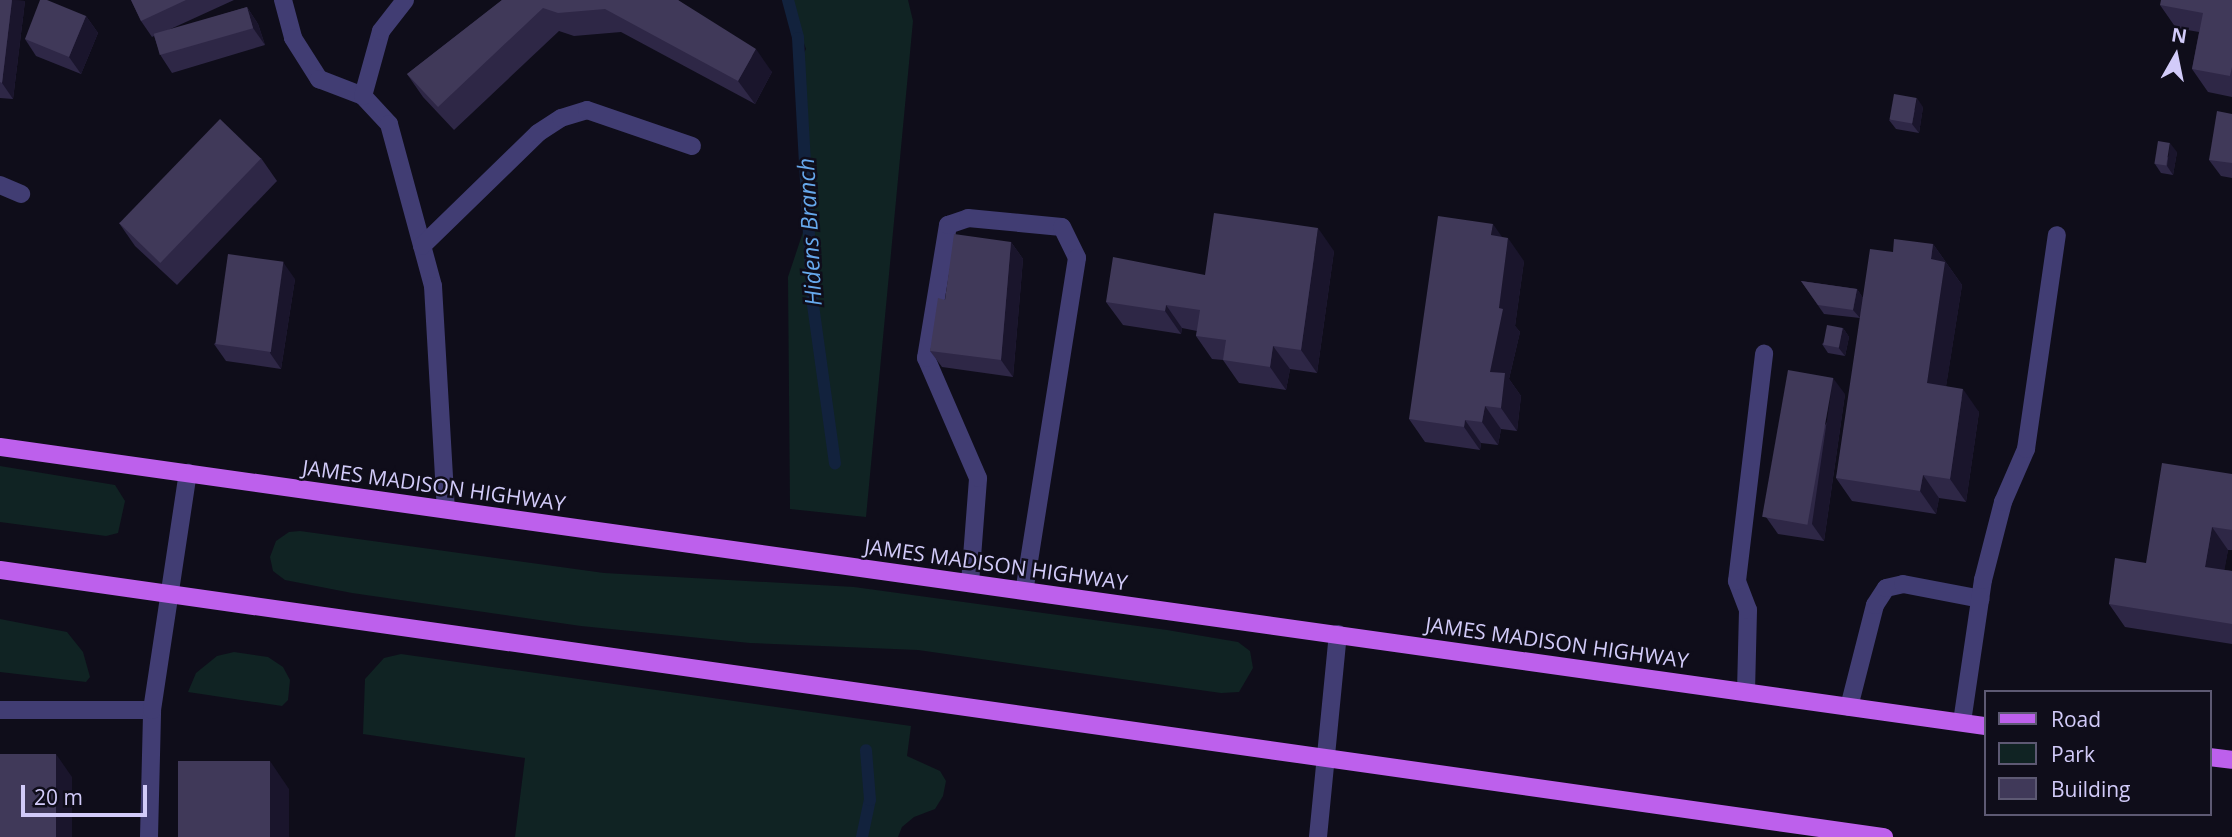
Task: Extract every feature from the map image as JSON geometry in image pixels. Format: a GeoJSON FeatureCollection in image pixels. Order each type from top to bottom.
{"type":"FeatureCollection","features":[{"type":"Feature","properties":{"kind":"main road","name":"JAMES MADISON HIGHWAY"},"geometry":{"type":"LineString","coordinates":[[0,447],[1983,726]]}},
{"type":"Feature","properties":{"kind":"main road"},"geometry":{"type":"LineString","coordinates":[[0,570],[1884,837]]}},
{"type":"Feature","properties":{"kind":"main road"},"geometry":{"type":"LineString","coordinates":[[2211,757],[2232,760]]}},
{"type":"Feature","properties":{"kind":"street"},"geometry":{"type":"LineString","coordinates":[[283,0],[293,38],[319,79],[363,96],[389,124],[433,286],[446,509]]}},
{"type":"Feature","properties":{"kind":"street"},"geometry":{"type":"LineString","coordinates":[[363,96],[381,31],[405,0]]}},
{"type":"Feature","properties":{"kind":"street"},"geometry":{"type":"LineString","coordinates":[[422,246],[538,132],[561,118],[587,110],[692,146]]}},
{"type":"Feature","properties":{"kind":"street"},"geometry":{"type":"LineString","coordinates":[[0,185],[21,194]]}},
{"type":"Feature","properties":{"kind":"street"},"geometry":{"type":"LineString","coordinates":[[970,583],[978,478],[926,358],[948,225],[968,218],[1062,227],[1077,258],[1024,591]]}},
{"type":"Feature","properties":{"kind":"street"},"geometry":{"type":"LineString","coordinates":[[1962,722],[1981,599],[2003,502],[2026,449],[2057,235]]}},
{"type":"Feature","properties":{"kind":"street"},"geometry":{"type":"LineString","coordinates":[[1746,692],[1748,610],[1737,581],[1764,354]]}},
{"type":"Feature","properties":{"kind":"street"},"geometry":{"type":"LineString","coordinates":[[149,837],[152,710],[188,473]]}},
{"type":"Feature","properties":{"kind":"street"},"geometry":{"type":"LineString","coordinates":[[1849,706],[1875,605],[1886,588],[1903,584],[1981,599]]}},
{"type":"Feature","properties":{"kind":"street"},"geometry":{"type":"LineString","coordinates":[[1318,837],[1328,759],[1338,634]]}},
{"type":"Feature","properties":{"kind":"street"},"geometry":{"type":"LineString","coordinates":[[0,710],[152,710]]}},
{"type":"Feature","properties":{"kind":"green space"},"geometry":{"type":"Polygon","coordinates":[[[789,0],[908,0],[913,21],[866,517],[790,509],[788,277],[808,217],[791,10],[800,60],[806,49],[789,0]]]}},
{"type":"Feature","properties":{"kind":"green space"},"geometry":{"type":"Polygon","coordinates":[[[0,466],[115,485],[125,501],[118,533],[106,536],[0,522],[0,466]]]}},
{"type":"Feature","properties":{"kind":"green space"},"geometry":{"type":"Polygon","coordinates":[[[300,531],[604,573],[854,587],[1167,630],[1238,642],[1250,651],[1253,668],[1239,692],[1221,693],[918,650],[750,643],[581,626],[352,593],[285,580],[273,571],[270,557],[276,541],[289,532],[300,531]]]}},
{"type":"Feature","properties":{"kind":"green space"},"geometry":{"type":"Polygon","coordinates":[[[0,619],[67,632],[83,652],[90,677],[86,682],[0,672],[0,619]]]}},
{"type":"Feature","properties":{"kind":"green space"},"geometry":{"type":"Polygon","coordinates":[[[234,652],[268,657],[283,667],[290,680],[288,700],[282,706],[188,692],[196,673],[217,656],[234,652]]]}},
{"type":"Feature","properties":{"kind":"green space"},"geometry":{"type":"Polygon","coordinates":[[[401,654],[911,726],[907,756],[940,771],[946,781],[943,796],[935,809],[914,817],[902,827],[898,837],[515,837],[525,758],[363,734],[365,679],[384,658],[401,654]]]}},
{"type":"Feature","properties":{"kind":"building"},"geometry":{"type":"Polygon","coordinates":[[[0,0],[12,0],[2,83],[0,82],[0,0]]]}},
{"type":"Feature","properties":{"kind":"building"},"geometry":{"type":"Polygon","coordinates":[[[40,0],[47,0],[86,16],[69,57],[25,39],[40,0]]]}},
{"type":"Feature","properties":{"kind":"building"},"geometry":{"type":"Polygon","coordinates":[[[131,0],[186,0],[141,21],[131,0]]]}},
{"type":"Feature","properties":{"kind":"building"},"geometry":{"type":"Polygon","coordinates":[[[502,0],[678,0],[756,49],[738,81],[605,9],[558,13],[543,8],[438,107],[407,74],[502,0]]]}},
{"type":"Feature","properties":{"kind":"building"},"geometry":{"type":"Polygon","coordinates":[[[2161,0],[2232,0],[2230,76],[2192,69],[2203,13],[2160,5],[2161,0]]]}},
{"type":"Feature","properties":{"kind":"building"},"geometry":{"type":"Polygon","coordinates":[[[247,7],[253,28],[160,55],[154,34],[247,7]]]}},
{"type":"Feature","properties":{"kind":"building"},"geometry":{"type":"Polygon","coordinates":[[[1894,94],[1917,98],[1912,124],[1889,120],[1894,94]]]}},
{"type":"Feature","properties":{"kind":"building"},"geometry":{"type":"Polygon","coordinates":[[[2217,111],[2232,114],[2232,163],[2209,160],[2217,111]]]}},
{"type":"Feature","properties":{"kind":"building"},"geometry":{"type":"Polygon","coordinates":[[[220,119],[261,159],[160,263],[119,223],[220,119]]]}},
{"type":"Feature","properties":{"kind":"building"},"geometry":{"type":"Polygon","coordinates":[[[2158,141],[2170,143],[2166,166],[2154,164],[2158,141]]]}},
{"type":"Feature","properties":{"kind":"building"},"geometry":{"type":"Polygon","coordinates":[[[1214,213],[1318,228],[1301,350],[1273,346],[1270,367],[1223,360],[1226,340],[1196,336],[1200,310],[1166,305],[1165,311],[1106,302],[1113,257],[1205,275],[1214,213]]]}},
{"type":"Feature","properties":{"kind":"building"},"geometry":{"type":"Polygon","coordinates":[[[1438,216],[1493,224],[1491,235],[1508,238],[1499,308],[1503,309],[1490,372],[1505,373],[1501,408],[1485,406],[1482,422],[1465,420],[1464,427],[1409,419],[1438,216]]]}},
{"type":"Feature","properties":{"kind":"building"},"geometry":{"type":"Polygon","coordinates":[[[954,234],[1011,242],[1001,360],[930,351],[938,298],[945,300],[954,234]]]}},
{"type":"Feature","properties":{"kind":"building"},"geometry":{"type":"Polygon","coordinates":[[[1894,239],[1933,244],[1931,259],[1945,262],[1927,383],[1963,389],[1950,479],[1923,475],[1920,491],[1836,478],[1870,249],[1893,252],[1894,239]]]}},
{"type":"Feature","properties":{"kind":"building"},"geometry":{"type":"Polygon","coordinates":[[[228,254],[283,262],[271,352],[215,344],[228,254]]]}},
{"type":"Feature","properties":{"kind":"building"},"geometry":{"type":"Polygon","coordinates":[[[1801,281],[1857,289],[1853,310],[1818,305],[1801,281]]]}},
{"type":"Feature","properties":{"kind":"building"},"geometry":{"type":"Polygon","coordinates":[[[1827,325],[1843,328],[1839,348],[1823,345],[1827,325]]]}},
{"type":"Feature","properties":{"kind":"building"},"geometry":{"type":"Polygon","coordinates":[[[1788,370],[1833,378],[1807,525],[1762,517],[1788,370]]]}},
{"type":"Feature","properties":{"kind":"building"},"geometry":{"type":"Polygon","coordinates":[[[2162,463],[2232,474],[2232,530],[2212,527],[2205,567],[2232,571],[2232,624],[2109,604],[2115,558],[2146,563],[2162,463]]]}},
{"type":"Feature","properties":{"kind":"building"},"geometry":{"type":"Polygon","coordinates":[[[0,754],[56,754],[56,837],[0,837],[0,754]]]}},
{"type":"Feature","properties":{"kind":"building"},"geometry":{"type":"Polygon","coordinates":[[[178,761],[270,761],[270,837],[178,837],[178,761]]]}},
{"type":"Feature","properties":{"kind":"waterway","name":"Hidens Branch"},"geometry":{"type":"LineString","coordinates":[[788,0],[798,38],[813,305],[835,463]]}},
{"type":"Feature","properties":{"kind":"waterway","name":"Hidens Branch"},"geometry":{"type":"LineString","coordinates":[[862,837],[870,800],[866,750]]}}]}
